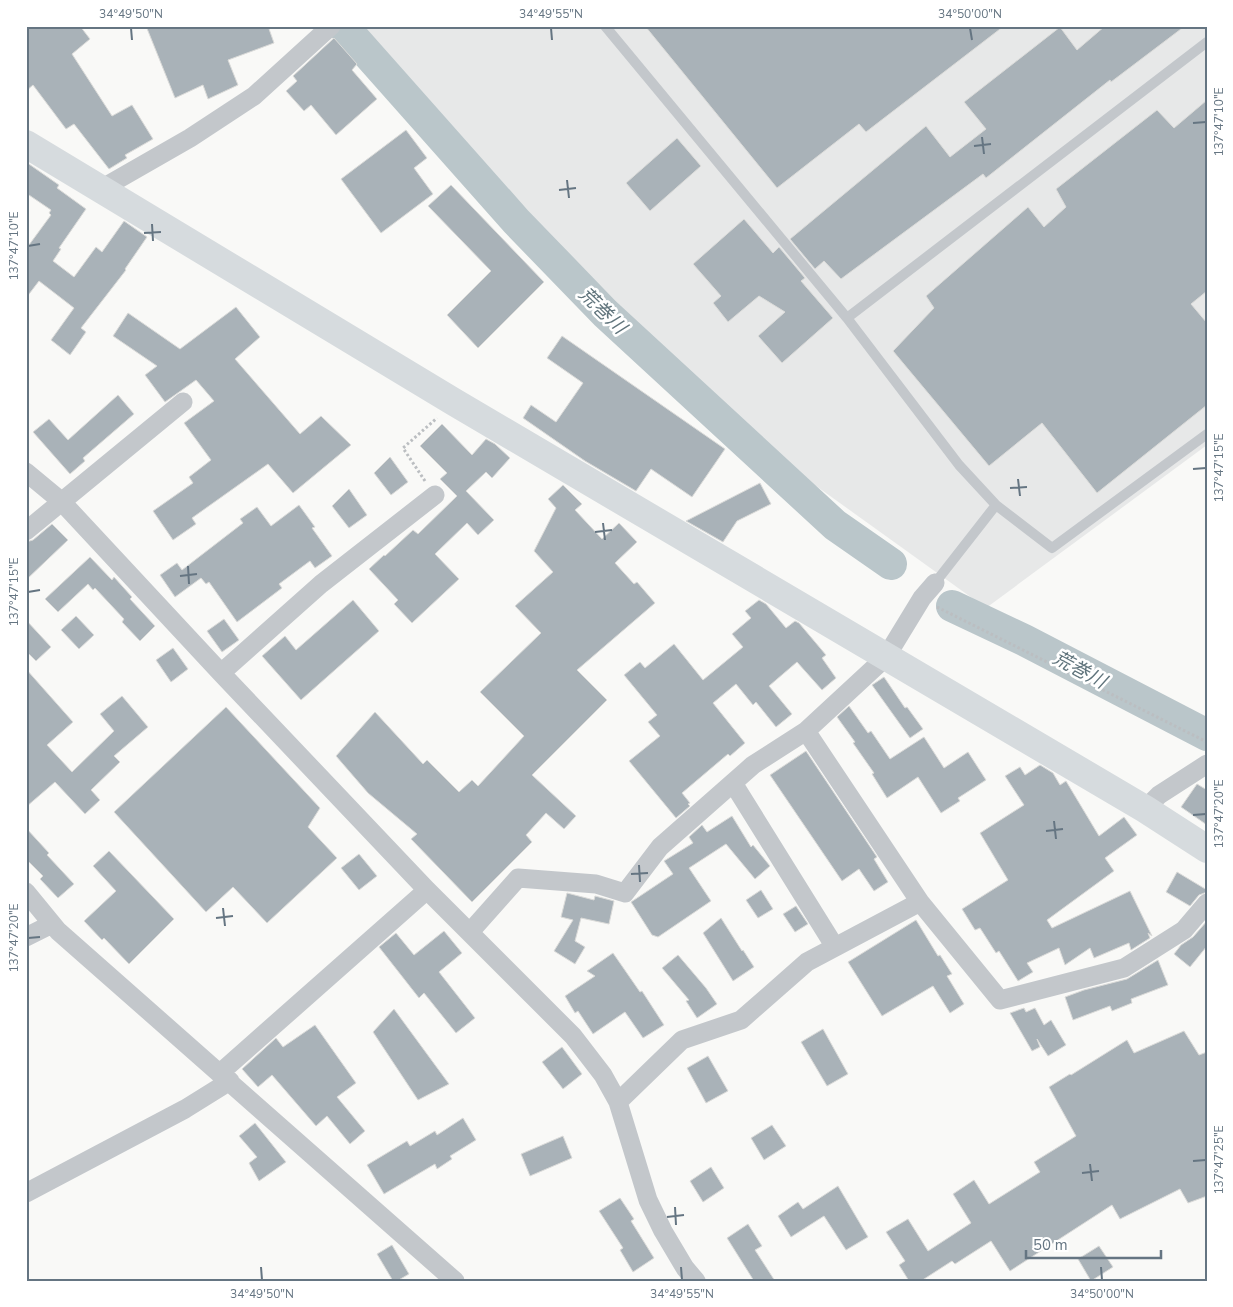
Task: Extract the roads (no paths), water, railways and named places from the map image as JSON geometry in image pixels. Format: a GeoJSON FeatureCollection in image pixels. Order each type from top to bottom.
{"type":"FeatureCollection","features":[{"type":"Feature","properties":{"kind":"street"},"geometry":{"type":"LineString","coordinates":[[102,189],[190,138],[254,96],[331,26]]}},
{"type":"Feature","properties":{"kind":"street"},"geometry":{"type":"LineString","coordinates":[[26,144],[454,402],[1145,809],[1207,849]]}},
{"type":"Feature","properties":{"kind":"street"},"geometry":{"type":"LineString","coordinates":[[26,531],[182,402]]}},
{"type":"Feature","properties":{"kind":"street"},"geometry":{"type":"LineString","coordinates":[[26,472],[61,502],[427,890],[573,1036],[602,1075],[618,1102],[648,1200],[663,1232],[696,1281]]}},
{"type":"Feature","properties":{"kind":"street"},"geometry":{"type":"LineString","coordinates":[[221,673],[321,584],[435,495]]}},
{"type":"Feature","properties":{"kind":"street"},"geometry":{"type":"LineString","coordinates":[[470,932],[518,878],[596,884],[625,893],[660,847],[754,765],[806,731],[886,657],[922,598],[935,583]]}},
{"type":"Feature","properties":{"kind":"street"},"geometry":{"type":"LineString","coordinates":[[806,731],[920,902],[1000,1000],[1124,968],[1184,930],[1207,903]]}},
{"type":"Feature","properties":{"kind":"street"},"geometry":{"type":"LineString","coordinates":[[1145,809],[1158,795],[1207,764]]}},
{"type":"Feature","properties":{"kind":"street"},"geometry":{"type":"LineString","coordinates":[[733,783],[835,947]]}},
{"type":"Feature","properties":{"kind":"street"},"geometry":{"type":"LineString","coordinates":[[26,1193],[185,1109],[225,1077],[427,890]]}},
{"type":"Feature","properties":{"kind":"street"},"geometry":{"type":"LineString","coordinates":[[26,892],[66,938],[455,1281]]}},
{"type":"Feature","properties":{"kind":"street"},"geometry":{"type":"LineString","coordinates":[[618,1102],[682,1040],[741,1020],[807,962],[920,902]]}},
{"type":"Feature","properties":{"kind":"street"},"geometry":{"type":"LineString","coordinates":[[26,937],[52,924]]}},
{"type":"Feature","properties":{"kind":"lane"},"geometry":{"type":"LineString","coordinates":[[605,26],[847,318],[960,465],[996,505],[1052,548],[1207,434]]}},
{"type":"Feature","properties":{"kind":"lane"},"geometry":{"type":"LineString","coordinates":[[847,318],[1207,42]]}},
{"type":"Feature","properties":{"kind":"lane"},"geometry":{"type":"LineString","coordinates":[[935,583],[996,505]]}},
{"type":"Feature","properties":{"kind":"waterway","name":"荒巻川"},"geometry":{"type":"LineString","coordinates":[[343,26],[516,221],[605,313],[835,525],[891,564]]}},
{"type":"Feature","properties":{"kind":"waterway","name":"荒巻川"},"geometry":{"type":"LineString","coordinates":[[952,606],[1024,640],[1207,735]]}}]}
